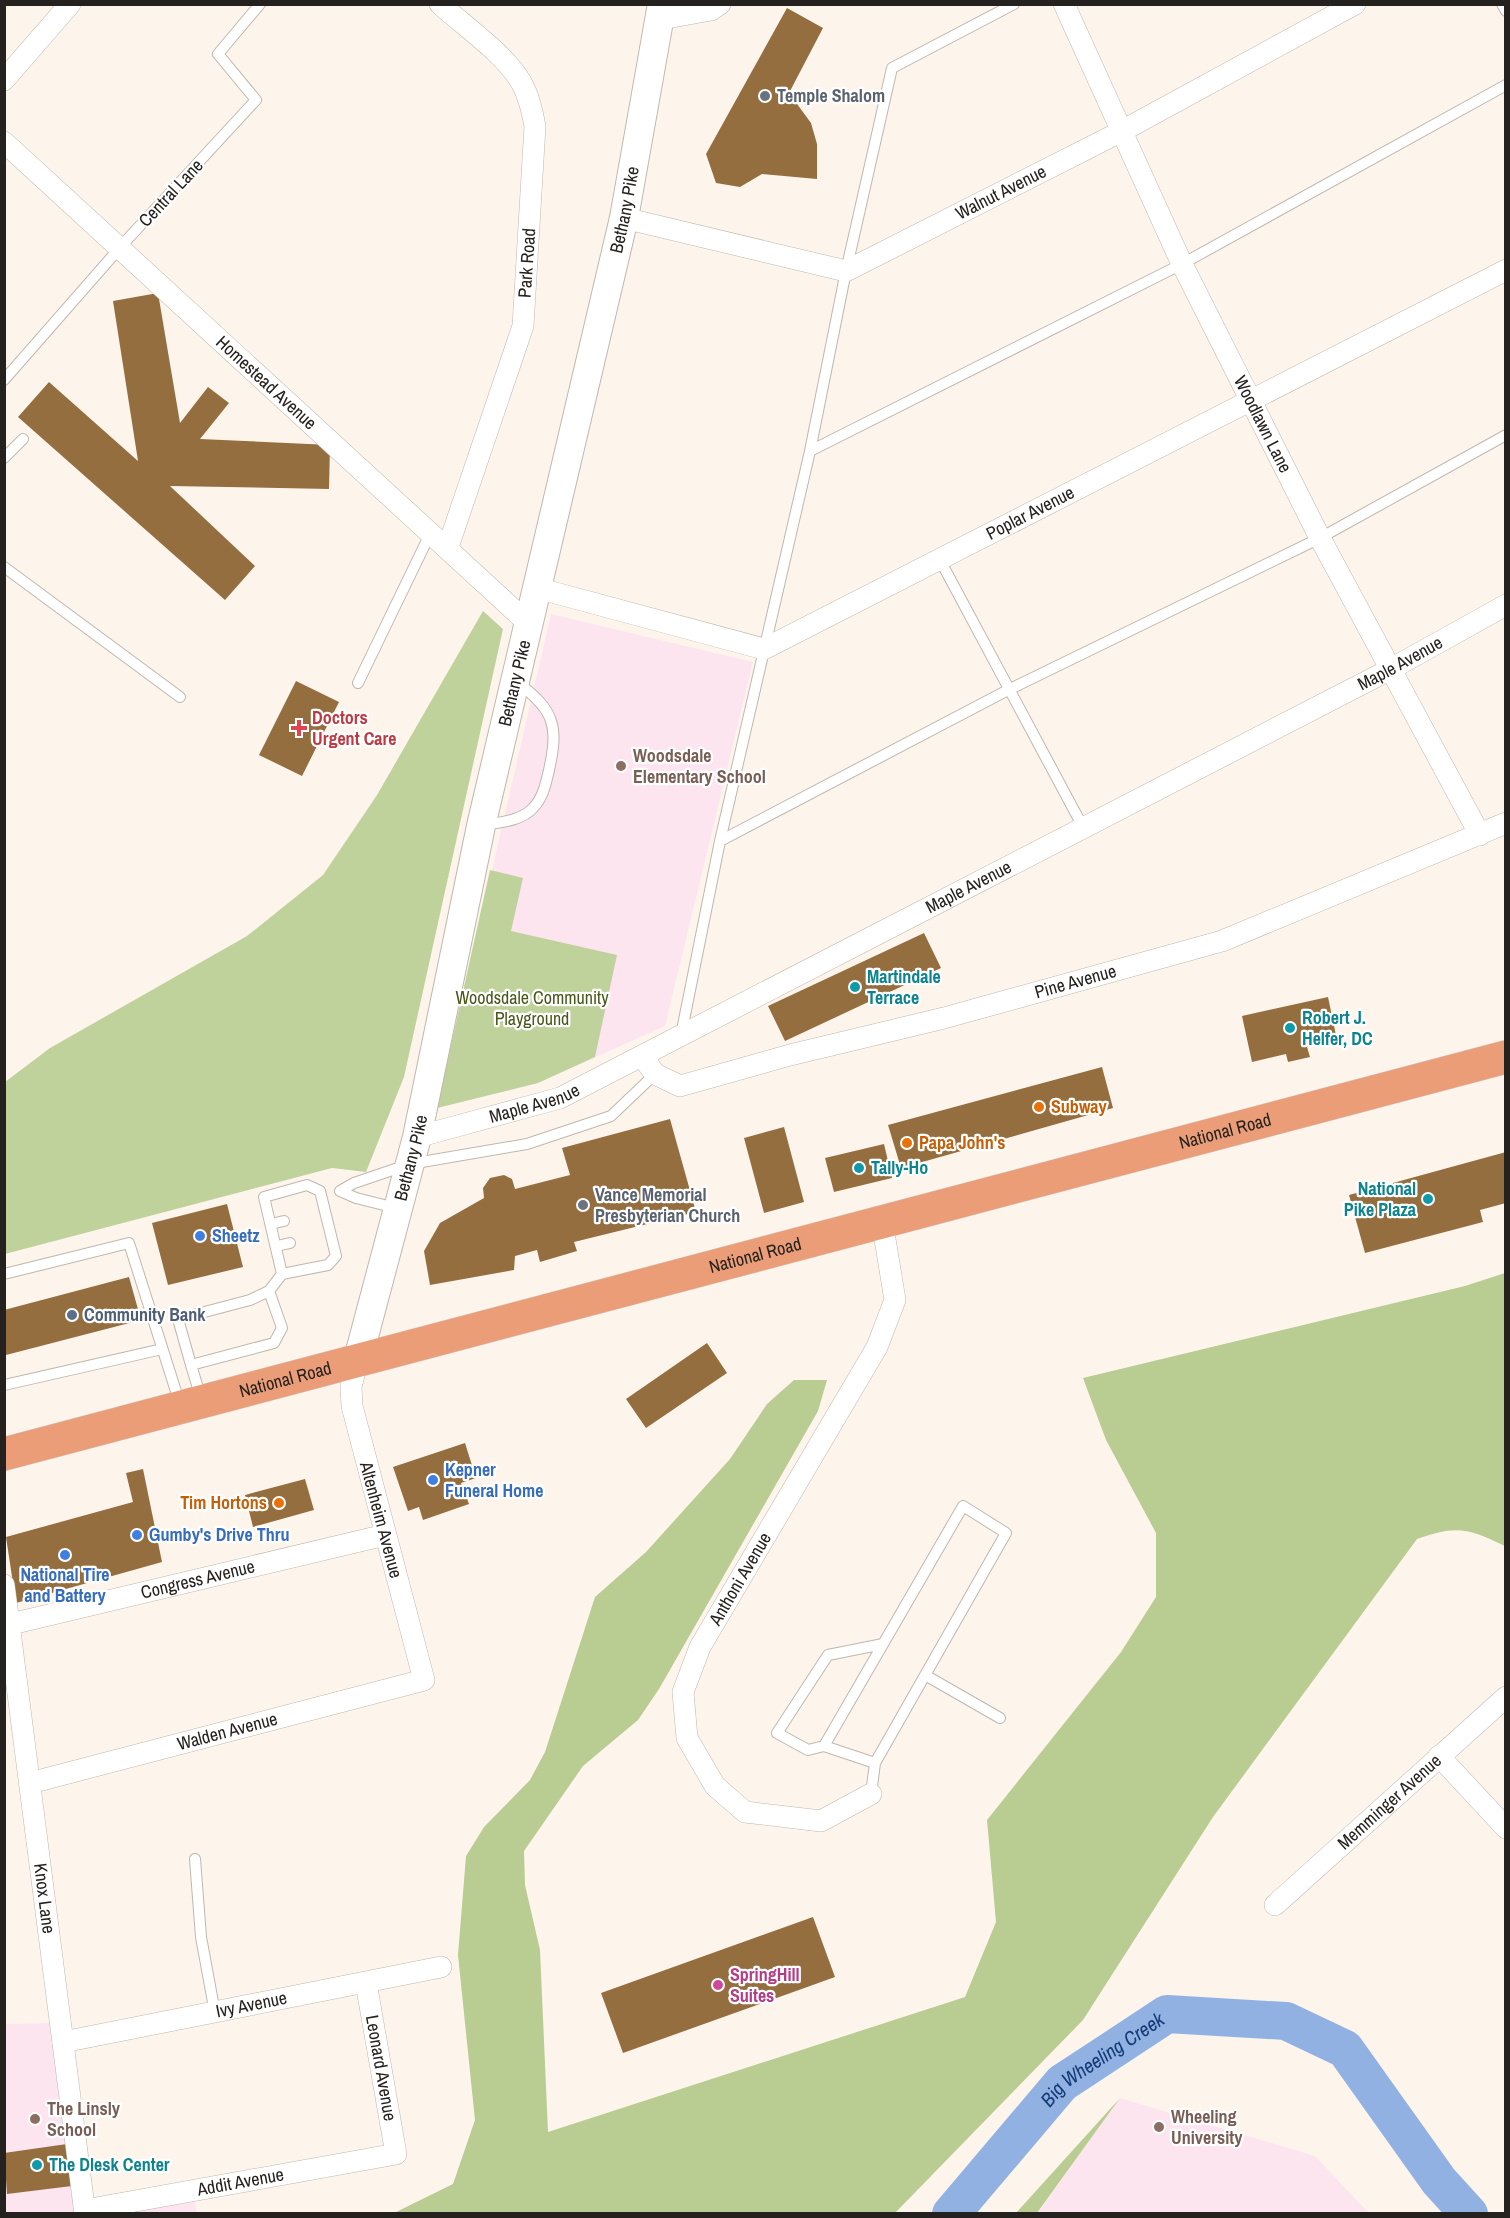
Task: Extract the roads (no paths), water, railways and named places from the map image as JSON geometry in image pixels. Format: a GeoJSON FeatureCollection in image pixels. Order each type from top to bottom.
{"type":"FeatureCollection","features":[{"type":"Feature","properties":{"kind":"main road","name":"Bethany Pike"},"geometry":{"type":"LineString","coordinates":[[358,1359],[417,1137],[481,826],[624,218],[662,12]]}},
{"type":"Feature","properties":{"kind":"main road","name":"National Road"},"geometry":{"type":"LineString","coordinates":[[4,1454],[1506,1057]]}},
{"type":"Feature","properties":{"kind":"street"},"geometry":{"type":"LineString","coordinates":[[4,80],[70,4]]}},
{"type":"Feature","properties":{"kind":"street","name":"Park Road"},"geometry":{"type":"LineString","coordinates":[[440,4],[503,61],[520,80],[530,101],[535,126],[523,326],[448,548]]}},
{"type":"Feature","properties":{"kind":"street","name":"Woodlawn Lane"},"geometry":{"type":"LineString","coordinates":[[1064,4],[1182,264],[1320,538],[1389,670],[1480,835]]}},
{"type":"Feature","properties":{"kind":"street","name":"Walnut Avenue"},"geometry":{"type":"LineString","coordinates":[[846,271],[1122,131],[1355,4]]}},
{"type":"Feature","properties":{"kind":"street"},"geometry":{"type":"LineString","coordinates":[[662,12],[714,6]]}},
{"type":"Feature","properties":{"kind":"street","name":"Homestead Avenue"},"geometry":{"type":"LineString","coordinates":[[4,142],[528,623]]}},
{"type":"Feature","properties":{"kind":"street"},"geometry":{"type":"LineString","coordinates":[[624,218],[846,271]]}},
{"type":"Feature","properties":{"kind":"street","name":"Poplar Avenue"},"geometry":{"type":"LineString","coordinates":[[764,649],[1506,270]]}},
{"type":"Feature","properties":{"kind":"street"},"geometry":{"type":"LineString","coordinates":[[537,588],[764,649]]}},
{"type":"Feature","properties":{"kind":"street","name":"Maple Avenue"},"geometry":{"type":"LineString","coordinates":[[417,1137],[560,1098],[1389,670],[1506,605]]}},
{"type":"Feature","properties":{"kind":"street","name":"Pine Avenue"},"geometry":{"type":"LineString","coordinates":[[642,1056],[656,1074],[680,1086],[790,1055],[944,1018],[1222,941],[1506,824]]}},
{"type":"Feature","properties":{"kind":"street","name":"Anthoni Avenue"},"geometry":{"type":"LineString","coordinates":[[871,1794],[821,1821],[745,1812],[714,1786],[687,1738],[683,1692],[700,1647],[878,1347],[895,1300],[882,1221]]}},
{"type":"Feature","properties":{"kind":"street","name":"Altenheim Avenue"},"geometry":{"type":"LineString","coordinates":[[358,1359],[351,1387],[352,1406],[424,1680]]}},
{"type":"Feature","properties":{"kind":"street","name":"Congress Avenue"},"geometry":{"type":"LineString","coordinates":[[11,1624],[385,1535]]}},
{"type":"Feature","properties":{"kind":"street","name":"Knox Lane"},"geometry":{"type":"LineString","coordinates":[[4,1585],[11,1624],[85,2212]]}},
{"type":"Feature","properties":{"kind":"street","name":"Walden Avenue"},"geometry":{"type":"LineString","coordinates":[[30,1783],[424,1680]]}},
{"type":"Feature","properties":{"kind":"street","name":"Memminger Avenue"},"geometry":{"type":"LineString","coordinates":[[1275,1905],[1506,1697]]}},
{"type":"Feature","properties":{"kind":"street"},"geometry":{"type":"LineString","coordinates":[[1439,1756],[1506,1828]]}},
{"type":"Feature","properties":{"kind":"street","name":"Ivy Avenue"},"geometry":{"type":"LineString","coordinates":[[63,2042],[441,1967]]}},
{"type":"Feature","properties":{"kind":"street","name":"Leonard Avenue"},"geometry":{"type":"LineString","coordinates":[[366,1983],[396,2154]]}},
{"type":"Feature","properties":{"kind":"street","name":"Addit Avenue"},"geometry":{"type":"LineString","coordinates":[[85,2212],[396,2154]]}},
{"type":"Feature","properties":{"kind":"lane","name":"Central Lane"},"geometry":{"type":"LineString","coordinates":[[4,380],[120,248],[256,100],[218,54],[260,4]]}},
{"type":"Feature","properties":{"kind":"lane"},"geometry":{"type":"LineString","coordinates":[[681,1036],[720,841],[810,451],[846,271],[892,68],[1014,4]]}},
{"type":"Feature","properties":{"kind":"lane"},"geometry":{"type":"LineString","coordinates":[[1502,4],[1506,11]]}},
{"type":"Feature","properties":{"kind":"lane"},"geometry":{"type":"LineString","coordinates":[[810,451],[1182,264],[1506,85]]}},
{"type":"Feature","properties":{"kind":"lane"},"geometry":{"type":"LineString","coordinates":[[720,841],[1008,690],[1320,538],[1506,435]]}},
{"type":"Feature","properties":{"kind":"lane"},"geometry":{"type":"LineString","coordinates":[[4,458],[23,439]]}},
{"type":"Feature","properties":{"kind":"lane"},"geometry":{"type":"LineString","coordinates":[[358,683],[431,532]]}},
{"type":"Feature","properties":{"kind":"lane"},"geometry":{"type":"LineString","coordinates":[[940,560],[1083,827]]}},
{"type":"Feature","properties":{"kind":"lane"},"geometry":{"type":"LineString","coordinates":[[4,567],[180,697]]}},
{"type":"Feature","properties":{"kind":"lane"},"geometry":{"type":"LineString","coordinates":[[481,826],[516,819],[533,809],[545,788],[555,745],[552,721],[541,700],[514,681]]}},
{"type":"Feature","properties":{"kind":"lane"},"geometry":{"type":"LineString","coordinates":[[340,1191],[354,1183],[410,1164],[527,1144],[610,1116],[656,1074]]}},
{"type":"Feature","properties":{"kind":"lane"},"geometry":{"type":"LineString","coordinates":[[282,1274],[278,1246],[264,1197],[307,1185],[320,1191],[340,1191],[356,1198],[398,1209]]}},
{"type":"Feature","properties":{"kind":"lane"},"geometry":{"type":"LineString","coordinates":[[191,1404],[191,1365],[178,1319],[249,1305],[269,1291],[282,1274],[328,1265],[336,1256],[325,1234],[325,1211],[320,1191]]}},
{"type":"Feature","properties":{"kind":"lane"},"geometry":{"type":"LineString","coordinates":[[313,1214],[325,1211]]}},
{"type":"Feature","properties":{"kind":"lane"},"geometry":{"type":"LineString","coordinates":[[271,1224],[284,1221]]}},
{"type":"Feature","properties":{"kind":"lane"},"geometry":{"type":"LineString","coordinates":[[4,1274],[129,1243],[162,1349],[191,1404]]}},
{"type":"Feature","properties":{"kind":"lane"},"geometry":{"type":"LineString","coordinates":[[278,1246],[290,1243]]}},
{"type":"Feature","properties":{"kind":"lane"},"geometry":{"type":"LineString","coordinates":[[191,1365],[214,1355],[240,1348],[274,1343],[282,1328],[269,1291]]}},
{"type":"Feature","properties":{"kind":"lane"},"geometry":{"type":"LineString","coordinates":[[4,1385],[162,1349]]}},
{"type":"Feature","properties":{"kind":"lane"},"geometry":{"type":"LineString","coordinates":[[824,1746],[963,1506],[1006,1533],[875,1763],[871,1794]]}},
{"type":"Feature","properties":{"kind":"lane"},"geometry":{"type":"LineString","coordinates":[[875,1763],[824,1746],[808,1750],[777,1733],[828,1655],[882,1644]]}},
{"type":"Feature","properties":{"kind":"lane"},"geometry":{"type":"LineString","coordinates":[[925,1675],[1000,1718]]}},
{"type":"Feature","properties":{"kind":"lane"},"geometry":{"type":"LineString","coordinates":[[195,1859],[201,1937],[215,2013]]}},
{"type":"Feature","properties":{"kind":"waterway","name":"Big Wheeling Creek"},"geometry":{"type":"LineString","coordinates":[[951,2214],[1062,2083],[1167,2014],[1286,2021],[1345,2049],[1439,2181],[1469,2214]]}},
{"type":"Feature","properties":{"kind":"place","name":"Temple Shalom"},"geometry":{"type":"Point","coordinates":[765,96]}},
{"type":"Feature","properties":{"kind":"place","name":"Doctors Urgent Care"},"geometry":{"type":"Point","coordinates":[299,728]}},
{"type":"Feature","properties":{"kind":"place","name":"Woodsdale Elementary School"},"geometry":{"type":"Point","coordinates":[621,766]}},
{"type":"Feature","properties":{"kind":"place","name":"Martindale Terrace"},"geometry":{"type":"Point","coordinates":[855,987]}},
{"type":"Feature","properties":{"kind":"place","name":"Robert J. Helfer, DC"},"geometry":{"type":"Point","coordinates":[1290,1028]}},
{"type":"Feature","properties":{"kind":"place","name":"Subway"},"geometry":{"type":"Point","coordinates":[1039,1107]}},
{"type":"Feature","properties":{"kind":"place","name":"Papa John's"},"geometry":{"type":"Point","coordinates":[907,1143]}},
{"type":"Feature","properties":{"kind":"place","name":"Tally-Ho"},"geometry":{"type":"Point","coordinates":[859,1168]}},
{"type":"Feature","properties":{"kind":"place","name":"National Pike Plaza"},"geometry":{"type":"Point","coordinates":[1428,1199]}},
{"type":"Feature","properties":{"kind":"place","name":"Vance Memorial Presbyterian Church"},"geometry":{"type":"Point","coordinates":[583,1205]}},
{"type":"Feature","properties":{"kind":"place","name":"Sheetz"},"geometry":{"type":"Point","coordinates":[200,1236]}},
{"type":"Feature","properties":{"kind":"place","name":"Community Bank"},"geometry":{"type":"Point","coordinates":[72,1315]}},
{"type":"Feature","properties":{"kind":"place","name":"Kepner Funeral Home"},"geometry":{"type":"Point","coordinates":[433,1480]}},
{"type":"Feature","properties":{"kind":"place","name":"Tim Hortons"},"geometry":{"type":"Point","coordinates":[279,1503]}},
{"type":"Feature","properties":{"kind":"place","name":"Gumby's Drive Thru"},"geometry":{"type":"Point","coordinates":[137,1535]}},
{"type":"Feature","properties":{"kind":"place","name":"National Tire and Battery"},"geometry":{"type":"Point","coordinates":[65,1555]}},
{"type":"Feature","properties":{"kind":"place","name":"SpringHill Suites"},"geometry":{"type":"Point","coordinates":[718,1985]}},
{"type":"Feature","properties":{"kind":"place","name":"The Linsly School"},"geometry":{"type":"Point","coordinates":[35,2119]}},
{"type":"Feature","properties":{"kind":"place","name":"Wheeling University"},"geometry":{"type":"Point","coordinates":[1159,2127]}},
{"type":"Feature","properties":{"kind":"place","name":"The Dlesk Center"},"geometry":{"type":"Point","coordinates":[37,2165]}},
{"type":"Feature","properties":{"kind":"park label","name":"Woodsdale Community Playground"},"geometry":{"type":"Point","coordinates":[532,1008]}}]}
